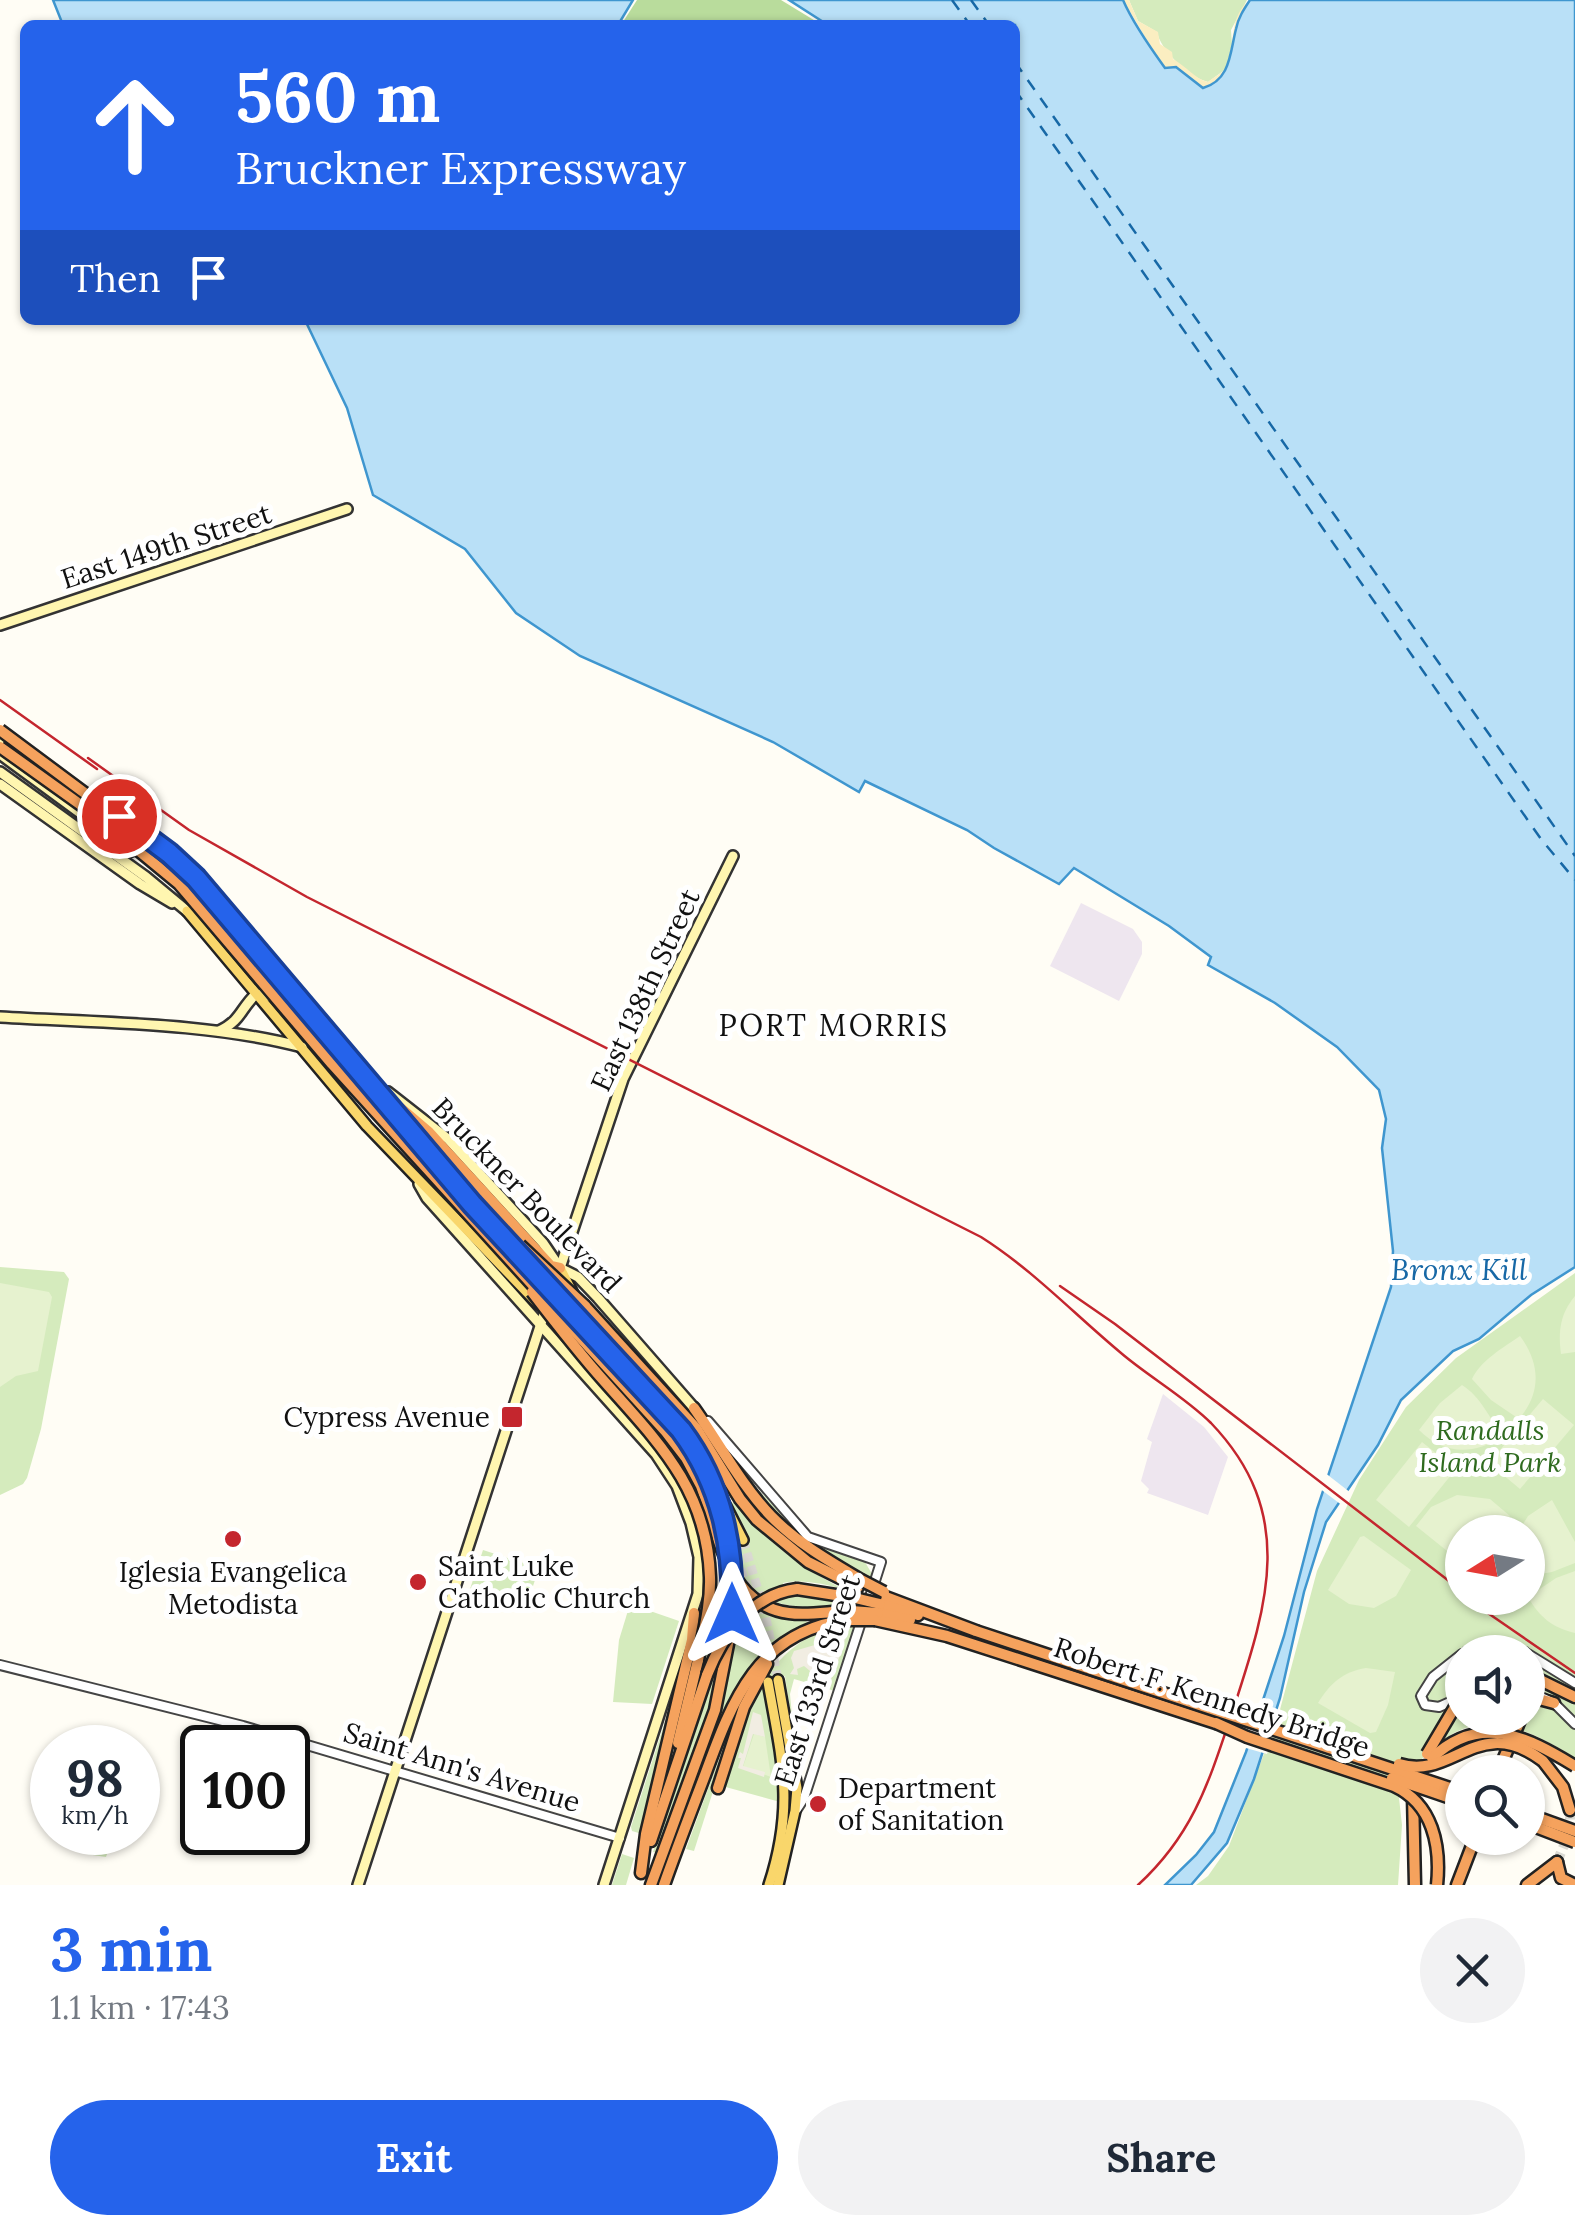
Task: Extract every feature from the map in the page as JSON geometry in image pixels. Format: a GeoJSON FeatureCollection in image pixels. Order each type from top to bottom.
{"type":"FeatureCollection","features":[{"type":"Feature","properties":{"kind":"highway"},"geometry":{"type":"LineString","coordinates":[[0,730],[184,866],[445,1171],[681,1430],[713,1484],[729,1539],[732,1614],[721,1686],[659,1882]]}},
{"type":"Feature","properties":{"kind":"highway"},"geometry":{"type":"LineString","coordinates":[[0,747],[98,818],[179,884],[332,1064],[681,1450],[701,1486],[726,1564],[746,1591],[772,1608],[797,1614],[850,1616]]}},
{"type":"Feature","properties":{"kind":"highway"},"geometry":{"type":"LineString","coordinates":[[362,1076],[428,1132],[551,1266],[560,1268]]}},
{"type":"Feature","properties":{"kind":"highway"},"geometry":{"type":"LineString","coordinates":[[445,1171],[624,1347],[696,1428],[740,1499],[770,1533],[808,1562],[858,1588]]}},
{"type":"Feature","properties":{"kind":"highway"},"geometry":{"type":"LineString","coordinates":[[491,1240],[593,1369],[660,1442],[688,1488],[703,1532],[710,1574],[701,1673],[662,1807],[650,1835]]}},
{"type":"Feature","properties":{"kind":"highway"},"geometry":{"type":"LineString","coordinates":[[694,1408],[773,1519],[880,1605],[936,1624]]}},
{"type":"Feature","properties":{"kind":"highway"},"geometry":{"type":"LineString","coordinates":[[701,1673],[740,1620],[773,1596],[797,1588],[858,1588]]}},
{"type":"Feature","properties":{"kind":"highway"},"geometry":{"type":"LineString","coordinates":[[676,1834],[736,1698],[754,1670],[786,1641],[880,1605],[906,1604],[936,1624]]}},
{"type":"Feature","properties":{"kind":"highway"},"geometry":{"type":"LineString","coordinates":[[880,1605],[936,1624]]}},
{"type":"Feature","properties":{"kind":"highway"},"geometry":{"type":"LineString","coordinates":[[639,1879],[692,1640],[694,1613]]}},
{"type":"Feature","properties":{"kind":"highway","name":"Robert F. Kennedy Bridge"},"geometry":{"type":"LineString","coordinates":[[936,1624],[976,1631],[1445,1786]]}},
{"type":"Feature","properties":{"kind":"highway","name":"Robert F. Kennedy Bridge"},"geometry":{"type":"LineString","coordinates":[[936,1624],[948,1636],[1445,1797]]}},
{"type":"Feature","properties":{"kind":"highway"},"geometry":{"type":"LineString","coordinates":[[718,1788],[750,1692],[786,1641]]}},
{"type":"Feature","properties":{"kind":"highway"},"geometry":{"type":"LineString","coordinates":[[1545,1682],[1575,1697]]}},
{"type":"Feature","properties":{"kind":"highway"},"geometry":{"type":"LineString","coordinates":[[1545,1700],[1554,1703]]}},
{"type":"Feature","properties":{"kind":"highway"},"geometry":{"type":"LineString","coordinates":[[1216,1723],[1410,1794],[1432,1826],[1438,1854],[1438,1885]]}},
{"type":"Feature","properties":{"kind":"highway"},"geometry":{"type":"LineString","coordinates":[[1415,1885],[1412,1809],[1416,1782],[1445,1726]]}},
{"type":"Feature","properties":{"kind":"highway"},"geometry":{"type":"LineString","coordinates":[[1429,1756],[1460,1739],[1498,1733],[1523,1737],[1575,1766]]}},
{"type":"Feature","properties":{"kind":"highway"},"geometry":{"type":"LineString","coordinates":[[1338,1750],[1416,1768],[1479,1744],[1516,1746],[1538,1757],[1552,1770],[1570,1810]]}},
{"type":"Feature","properties":{"kind":"highway"},"geometry":{"type":"LineString","coordinates":[[1545,1821],[1575,1832]]}},
{"type":"Feature","properties":{"kind":"highway"},"geometry":{"type":"LineString","coordinates":[[1545,1831],[1575,1842]]}},
{"type":"Feature","properties":{"kind":"highway"},"geometry":{"type":"LineString","coordinates":[[1455,1885],[1466,1855]]}},
{"type":"Feature","properties":{"kind":"highway"},"geometry":{"type":"LineString","coordinates":[[1527,1885],[1557,1862],[1563,1880],[1575,1885]]}},
{"type":"Feature","properties":{"kind":"main road","name":"East 149th Street"},"geometry":{"type":"LineString","coordinates":[[0,625],[346,509]]}},
{"type":"Feature","properties":{"kind":"main road","name":"Bruckner Boulevard"},"geometry":{"type":"LineString","coordinates":[[0,747],[64,786],[181,869],[337,1051],[437,1129],[543,1243],[560,1268],[578,1278],[598,1298],[694,1408]]}},
{"type":"Feature","properties":{"kind":"main road","name":"Bruckner Boulevard"},"geometry":{"type":"LineString","coordinates":[[0,747],[214,916],[348,1074],[690,1447],[723,1499],[738,1542],[680,1446],[591,1350],[510,1278],[432,1190],[420,1184]]}},
{"type":"Feature","properties":{"kind":"main road","name":"Bruckner Boulevard"},"geometry":{"type":"LineString","coordinates":[[0,772],[146,877],[187,912],[428,1198],[649,1445],[670,1474],[692,1524],[699,1576],[694,1613],[604,1885]]}},
{"type":"Feature","properties":{"kind":"main road","name":"Bruckner Boulevard"},"geometry":{"type":"LineString","coordinates":[[0,784],[140,884],[187,912]]}},
{"type":"Feature","properties":{"kind":"main road"},"geometry":{"type":"LineString","coordinates":[[64,786],[96,824]]}},
{"type":"Feature","properties":{"kind":"main road","name":"East 138th Street"},"geometry":{"type":"LineString","coordinates":[[358,1885],[623,1079],[734,856]]}},
{"type":"Feature","properties":{"kind":"main road"},"geometry":{"type":"LineString","coordinates":[[194,897],[208,902],[227,919]]}},
{"type":"Feature","properties":{"kind":"main road"},"geometry":{"type":"LineString","coordinates":[[216,1032],[236,1022],[256,994],[284,998]]}},
{"type":"Feature","properties":{"kind":"main road"},"geometry":{"type":"LineString","coordinates":[[0,1017],[216,1032],[302,1048]]}},
{"type":"Feature","properties":{"kind":"main road"},"geometry":{"type":"LineString","coordinates":[[560,1268],[601,1347]]}},
{"type":"Feature","properties":{"kind":"main road"},"geometry":{"type":"LineString","coordinates":[[769,1885],[782,1832],[786,1789],[773,1681],[796,1774],[795,1811],[778,1885]]}},
{"type":"Feature","properties":{"kind":"street","name":"Bruckner Boulevard"},"geometry":{"type":"LineString","coordinates":[[694,1408],[808,1537],[881,1562]]}},
{"type":"Feature","properties":{"kind":"street","name":"East 133rd Street"},"geometry":{"type":"LineString","coordinates":[[795,1811],[804,1798],[881,1562]]}},
{"type":"Feature","properties":{"kind":"street","name":"Saint Ann's Avenue"},"geometry":{"type":"LineString","coordinates":[[0,1665],[243,1726],[620,1838]]}},
{"type":"Feature","properties":{"kind":"street"},"geometry":{"type":"LineString","coordinates":[[1545,1665],[1575,1683]]}},
{"type":"Feature","properties":{"kind":"street"},"geometry":{"type":"LineString","coordinates":[[1445,1667],[1428,1681],[1421,1696],[1425,1705],[1432,1708],[1445,1703]]}},
{"type":"Feature","properties":{"kind":"street"},"geometry":{"type":"LineString","coordinates":[[1545,1699],[1575,1724]]}},
{"type":"Feature","properties":{"kind":"shaded area"},"geometry":{"type":"Polygon","coordinates":[[[1081,903],[1133,929],[1142,942],[1142,954],[1119,1001],[1050,966],[1081,903]]]}},
{"type":"Feature","properties":{"kind":"shaded area"},"geometry":{"type":"Polygon","coordinates":[[[1163,1394],[1204,1427],[1228,1457],[1208,1515],[1147,1493],[1149,1489],[1141,1481],[1152,1442],[1147,1439],[1163,1394]]]}},
{"type":"Feature","properties":{"kind":"shaded area"},"geometry":{"type":"Polygon","coordinates":[[[838,1633],[845,1640],[834,1673],[823,1666],[813,1666],[818,1673],[832,1677],[830,1682],[815,1680],[816,1676],[804,1666],[797,1669],[798,1675],[790,1674],[794,1651],[832,1640],[838,1633]]]}},
{"type":"Feature","properties":{"kind":"shaded area"},"geometry":{"type":"Polygon","coordinates":[[[753,1712],[761,1715],[765,1737],[753,1734],[743,1766],[765,1772],[764,1777],[738,1768],[753,1712]]]}},
{"type":"Feature","properties":{"kind":"green space"},"geometry":{"type":"Polygon","coordinates":[[[637,0],[781,0],[814,20],[624,20],[637,0]]]}},
{"type":"Feature","properties":{"kind":"green space"},"geometry":{"type":"Polygon","coordinates":[[[1129,0],[1247,0],[1231,30],[1226,69],[1208,82],[1193,75],[1170,55],[1157,32],[1138,21],[1129,0]]]}},
{"type":"Feature","properties":{"kind":"green space"},"geometry":{"type":"Polygon","coordinates":[[[0,1267],[64,1272],[69,1279],[41,1429],[27,1478],[0,1495],[0,1267]]]}},
{"type":"Feature","properties":{"kind":"green space","name":"Randalls Island Park"},"geometry":{"type":"Polygon","coordinates":[[[1575,1273],[1575,1758],[1533,1735],[1545,1735],[1545,1635],[1445,1635],[1445,1735],[1451,1735],[1418,1763],[1398,1789],[1402,1825],[1398,1885],[1196,1885],[1208,1876],[1229,1846],[1278,1717],[1317,1571],[1359,1480],[1406,1407],[1456,1358],[1575,1273]]]}},
{"type":"Feature","properties":{"kind":"green space"},"geometry":{"type":"Polygon","coordinates":[[[0,1283],[49,1292],[52,1297],[38,1371],[16,1376],[0,1387],[0,1283]]]}},
{"type":"Feature","properties":{"kind":"green space"},"geometry":{"type":"Polygon","coordinates":[[[1575,1296],[1575,1352],[1561,1354],[1561,1323],[1575,1296]]]}},
{"type":"Feature","properties":{"kind":"green space"},"geometry":{"type":"Polygon","coordinates":[[[1520,1336],[1532,1357],[1536,1378],[1532,1398],[1519,1419],[1491,1400],[1472,1379],[1487,1360],[1520,1336]]]}},
{"type":"Feature","properties":{"kind":"green space"},"geometry":{"type":"Polygon","coordinates":[[[1462,1385],[1480,1402],[1502,1437],[1480,1447],[1459,1450],[1438,1444],[1419,1430],[1440,1403],[1462,1385]]]}},
{"type":"Feature","properties":{"kind":"green space"},"geometry":{"type":"Polygon","coordinates":[[[1543,1399],[1574,1425],[1520,1489],[1489,1463],[1543,1399]]]}},
{"type":"Feature","properties":{"kind":"green space"},"geometry":{"type":"Polygon","coordinates":[[[1422,1442],[1456,1469],[1409,1527],[1376,1500],[1422,1442]]]}},
{"type":"Feature","properties":{"kind":"green space"},"geometry":{"type":"Polygon","coordinates":[[[742,1473],[811,1544],[865,1562],[872,1574],[868,1581],[811,1547],[765,1508],[742,1473]]]}},
{"type":"Feature","properties":{"kind":"green space"},"geometry":{"type":"Polygon","coordinates":[[[1457,1495],[1490,1499],[1509,1515],[1445,1515],[1445,1549],[1416,1526],[1431,1507],[1457,1495]]]}},
{"type":"Feature","properties":{"kind":"green space"},"geometry":{"type":"Polygon","coordinates":[[[1552,1500],[1575,1542],[1575,1563],[1545,1573],[1545,1515],[1530,1515],[1552,1500]]]}},
{"type":"Feature","properties":{"kind":"green space"},"geometry":{"type":"Polygon","coordinates":[[[735,1502],[784,1552],[843,1589],[791,1582],[783,1583],[785,1596],[824,1597],[855,1608],[795,1606],[765,1599],[753,1591],[736,1573],[723,1546],[747,1538],[731,1503],[735,1502]]]}},
{"type":"Feature","properties":{"kind":"green space"},"geometry":{"type":"Polygon","coordinates":[[[1364,1536],[1411,1570],[1396,1596],[1374,1608],[1349,1604],[1328,1590],[1364,1536]]]}},
{"type":"Feature","properties":{"kind":"green space"},"geometry":{"type":"Polygon","coordinates":[[[483,1550],[539,1568],[525,1610],[499,1601],[496,1608],[467,1598],[483,1550]]]}},
{"type":"Feature","properties":{"kind":"green space"},"geometry":{"type":"Polygon","coordinates":[[[1575,1571],[1575,1633],[1542,1615],[1545,1615],[1545,1585],[1575,1571]]]}},
{"type":"Feature","properties":{"kind":"green space"},"geometry":{"type":"Polygon","coordinates":[[[710,1586],[736,1593],[767,1615],[805,1619],[808,1624],[769,1648],[742,1677],[706,1755],[695,1750],[657,1853],[653,1852],[715,1665],[691,1659],[710,1586]]]}},
{"type":"Feature","properties":{"kind":"green space"},"geometry":{"type":"Polygon","coordinates":[[[630,1604],[679,1621],[652,1704],[613,1702],[619,1640],[630,1604]]]}},
{"type":"Feature","properties":{"kind":"green space"},"geometry":{"type":"Polygon","coordinates":[[[842,1625],[856,1625],[835,1691],[794,1679],[790,1694],[794,1738],[785,1676],[763,1678],[798,1644],[842,1625]]]}},
{"type":"Feature","properties":{"kind":"green space"},"geometry":{"type":"Polygon","coordinates":[[[1366,1668],[1395,1672],[1388,1705],[1376,1732],[1370,1733],[1318,1703],[1338,1680],[1366,1668]]]}},
{"type":"Feature","properties":{"kind":"green space"},"geometry":{"type":"Polygon","coordinates":[[[762,1679],[780,1771],[780,1802],[722,1786],[745,1707],[762,1679]]]}},
{"type":"Feature","properties":{"kind":"green space"},"geometry":{"type":"Polygon","coordinates":[[[674,1705],[642,1834],[631,1827],[670,1706],[674,1705]]]}},
{"type":"Feature","properties":{"kind":"green space"},"geometry":{"type":"Polygon","coordinates":[[[739,1710],[694,1851],[686,1849],[734,1718],[739,1710]]]}},
{"type":"Feature","properties":{"kind":"green space"},"geometry":{"type":"Polygon","coordinates":[[[754,1734],[765,1737],[771,1777],[743,1767],[754,1734]]]}},
{"type":"Feature","properties":{"kind":"green space"},"geometry":{"type":"Polygon","coordinates":[[[622,1854],[634,1858],[626,1885],[612,1885],[622,1854]]]}},
{"type":"Feature","properties":{"kind":"sand"},"geometry":{"type":"Polygon","coordinates":[[[1123,0],[1129,0],[1138,21],[1158,32],[1160,44],[1172,52],[1173,59],[1199,78],[1208,82],[1226,67],[1219,79],[1203,88],[1176,67],[1165,68],[1161,64],[1123,0]]]}},
{"type":"Feature","properties":{"kind":"sand"},"geometry":{"type":"Polygon","coordinates":[[[1250,0],[1238,21],[1227,64],[1235,22],[1250,0]]]}},
{"type":"Feature","properties":{"kind":"water"},"geometry":{"type":"Polygon","coordinates":[[[53,0],[633,0],[621,20],[61,20],[53,0]]]}},
{"type":"Feature","properties":{"kind":"water","name":"Bronx Kill"},"geometry":{"type":"Polygon","coordinates":[[[789,0],[1123,0],[1165,68],[1176,67],[1203,88],[1224,72],[1238,21],[1250,0],[1575,0],[1575,1267],[1531,1295],[1479,1339],[1453,1351],[1401,1400],[1378,1445],[1326,1522],[1304,1592],[1280,1698],[1254,1779],[1227,1843],[1191,1885],[1165,1885],[1214,1832],[1246,1752],[1284,1636],[1317,1509],[1391,1287],[1393,1251],[1382,1148],[1386,1119],[1379,1090],[1337,1047],[1275,1003],[1208,965],[1211,957],[1169,926],[1074,868],[1059,884],[967,830],[865,781],[859,792],[773,742],[580,656],[516,613],[465,549],[373,495],[347,408],[307,325],[1020,325],[1020,20],[820,20],[789,0]]]}},
{"type":"Feature","properties":{"kind":"pier"},"geometry":{"type":"Polygon","coordinates":[[[1324,1472],[1351,1493],[1343,1506],[1319,1488],[1324,1472]]]}},
{"type":"Feature","properties":{"kind":"pier"},"geometry":{"type":"Polygon","coordinates":[[[1256,1706],[1279,1717],[1267,1754],[1242,1750],[1256,1706]]]}},
{"type":"Feature","properties":{"kind":"ferry route"},"geometry":{"type":"LineString","coordinates":[[952,0],[966,20]]}},
{"type":"Feature","properties":{"kind":"ferry route"},"geometry":{"type":"LineString","coordinates":[[971,0],[985,20]]}},
{"type":"Feature","properties":{"kind":"ferry route"},"geometry":{"type":"LineString","coordinates":[[1020,69],[1575,856]]}},
{"type":"Feature","properties":{"kind":"ferry route"},"geometry":{"type":"LineString","coordinates":[[1020,97],[1541,839],[1575,880]]}},
{"type":"Feature","properties":{"kind":"tunnel"},"geometry":{"type":"LineString","coordinates":[[743,1540],[765,1613],[778,1680]]}},
{"type":"Feature","properties":{"kind":"tunnel"},"geometry":{"type":"LineString","coordinates":[[733,1543],[755,1613],[765,1666]]}},
{"type":"Feature","properties":{"kind":"tunnel"},"geometry":{"type":"LineString","coordinates":[[1557,1862],[1570,1831],[1570,1810]]}},
{"type":"Feature","properties":{"kind":"railway"},"geometry":{"type":"LineString","coordinates":[[0,700],[97,769]]}},
{"type":"Feature","properties":{"kind":"railway"},"geometry":{"type":"LineString","coordinates":[[88,758],[189,830],[307,897],[981,1237],[1211,1423],[1238,1457],[1256,1491],[1265,1525],[1264,1595],[1246,1669],[1208,1781],[1174,1845],[1138,1885]]}},
{"type":"Feature","properties":{"kind":"railway"},"geometry":{"type":"LineString","coordinates":[[1060,1286],[1445,1578]]}},
{"type":"Feature","properties":{"kind":"railway"},"geometry":{"type":"LineString","coordinates":[[1491,1615],[1575,1673]]}},
{"type":"Feature","properties":{"kind":"place","name":"Cypress Avenue"},"geometry":{"type":"Point","coordinates":[512,1417]}},
{"type":"Feature","properties":{"kind":"place","name":"Iglesia Evangelica Metodista"},"geometry":{"type":"Point","coordinates":[233,1539]}},
{"type":"Feature","properties":{"kind":"place","name":"Saint Luke Catholic Church"},"geometry":{"type":"Point","coordinates":[418,1582]}},
{"type":"Feature","properties":{"kind":"place","name":"Department of Sanitation"},"geometry":{"type":"Point","coordinates":[818,1804]}},
{"type":"Feature","properties":{"kind":"district","name":"PORT MORRIS"},"geometry":{"type":"Point","coordinates":[834,1026]}},
{"type":"Feature","properties":{"kind":"route"},"geometry":{"type":"LineString","coordinates":[[119,816],[196,878],[472,1204],[681,1430],[703,1462],[724,1516],[732,1566],[732,1614]]}}]}
